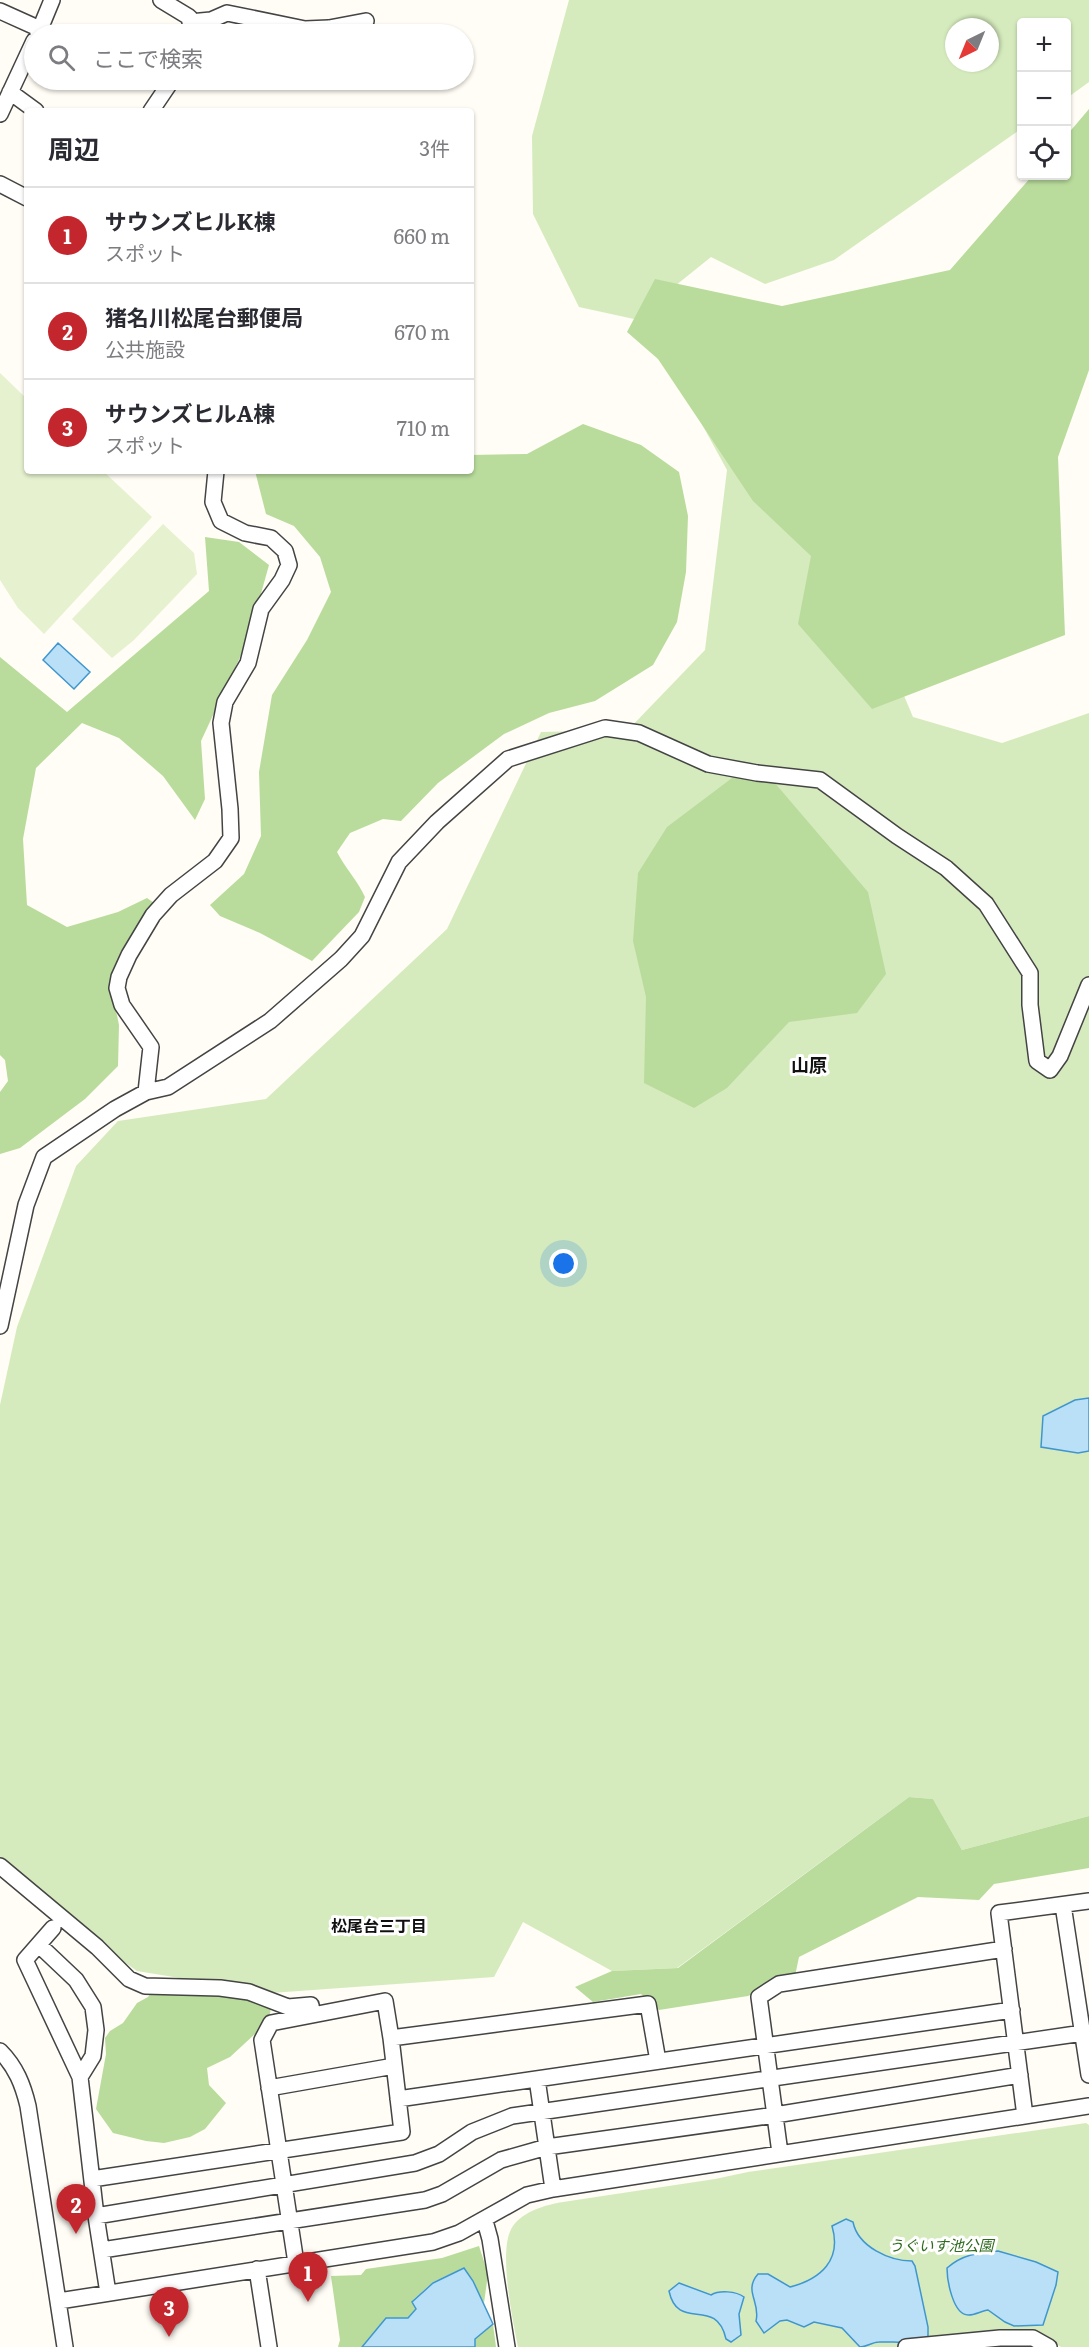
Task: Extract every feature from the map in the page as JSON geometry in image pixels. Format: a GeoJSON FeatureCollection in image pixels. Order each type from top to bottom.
{"type":"FeatureCollection","features":[{"type":"Feature","properties":{"kind":"street"},"geometry":{"type":"LineString","coordinates":[[42,24],[52,0]]}},
{"type":"Feature","properties":{"kind":"street"},"geometry":{"type":"LineString","coordinates":[[161,0],[189,18],[188,24]]}},
{"type":"Feature","properties":{"kind":"street"},"geometry":{"type":"LineString","coordinates":[[0,11],[24,27]]}},
{"type":"Feature","properties":{"kind":"street"},"geometry":{"type":"LineString","coordinates":[[200,24],[226,13],[280,24]]}},
{"type":"Feature","properties":{"kind":"street"},"geometry":{"type":"LineString","coordinates":[[350,24],[366,21]]}},
{"type":"Feature","properties":{"kind":"street"},"geometry":{"type":"LineString","coordinates":[[0,114],[24,62]]}},
{"type":"Feature","properties":{"kind":"street"},"geometry":{"type":"LineString","coordinates":[[153,108],[165,90]]}},
{"type":"Feature","properties":{"kind":"street"},"geometry":{"type":"LineString","coordinates":[[10,92],[32,108]]}},
{"type":"Feature","properties":{"kind":"street"},"geometry":{"type":"LineString","coordinates":[[0,184],[24,196]]}},
{"type":"Feature","properties":{"kind":"street"},"geometry":{"type":"LineString","coordinates":[[146,1092],[151,1047],[122,1005],[117,988],[119,978],[129,955],[153,915],[171,896],[215,861],[231,838],[221,723],[225,702],[248,663],[261,609],[282,580],[289,565],[285,552],[271,538],[245,533],[221,521],[213,502],[216,474]]}},
{"type":"Feature","properties":{"kind":"street"},"geometry":{"type":"LineString","coordinates":[[0,1326],[26,1205],[44,1157],[115,1109],[146,1092],[168,1087],[270,1021],[341,959],[362,936],[399,862],[437,822],[508,759],[605,728],[639,734],[708,764],[757,773],[820,780],[897,836],[946,868],[986,904],[1030,973],[1030,1005],[1037,1061],[1050,1070],[1060,1056],[1089,985]]}},
{"type":"Feature","properties":{"kind":"street"},"geometry":{"type":"LineString","coordinates":[[0,1281],[14,1269]]}},
{"type":"Feature","properties":{"kind":"street"},"geometry":{"type":"LineString","coordinates":[[0,1866],[97,1947],[129,1979],[145,1986],[220,1988],[249,1992],[288,2007],[311,2005],[312,2015]]}},
{"type":"Feature","properties":{"kind":"street"},"geometry":{"type":"LineString","coordinates":[[1025,2116],[999,1913],[1089,1901]]}},
{"type":"Feature","properties":{"kind":"street"},"geometry":{"type":"LineString","coordinates":[[1063,1905],[1083,1991],[1083,2033],[1089,2075]]}},
{"type":"Feature","properties":{"kind":"street"},"geometry":{"type":"LineString","coordinates":[[53,1928],[25,1960],[80,2077],[96,2216],[108,2293]]}},
{"type":"Feature","properties":{"kind":"street"},"geometry":{"type":"LineString","coordinates":[[39,1945],[76,1980],[93,2007],[96,2030],[93,2056],[80,2077]]}},
{"type":"Feature","properties":{"kind":"street"},"geometry":{"type":"LineString","coordinates":[[780,2153],[759,1996],[779,1984],[1004,1949]]}},
{"type":"Feature","properties":{"kind":"street"},"geometry":{"type":"LineString","coordinates":[[92,2179],[279,2151],[402,2132],[385,2001],[271,2023],[262,2040],[269,2088],[279,2151],[284,2184],[290,2220],[296,2263]]}},
{"type":"Feature","properties":{"kind":"street"},"geometry":{"type":"LineString","coordinates":[[391,2038],[648,2004],[658,2061]]}},
{"type":"Feature","properties":{"kind":"street"},"geometry":{"type":"LineString","coordinates":[[398,2099],[1012,2010]]}},
{"type":"Feature","properties":{"kind":"street"},"geometry":{"type":"LineString","coordinates":[[96,2216],[415,2163],[439,2154],[472,2132],[512,2116],[1083,2033]]}},
{"type":"Feature","properties":{"kind":"street"},"geometry":{"type":"LineString","coordinates":[[0,2051],[13,2067],[26,2096],[65,2347]]}},
{"type":"Feature","properties":{"kind":"street"},"geometry":{"type":"LineString","coordinates":[[269,2088],[394,2066]]}},
{"type":"Feature","properties":{"kind":"street"},"geometry":{"type":"LineString","coordinates":[[102,2250],[425,2200],[442,2194],[501,2160],[547,2147],[775,2115],[1020,2075]]}},
{"type":"Feature","properties":{"kind":"street"},"geometry":{"type":"LineString","coordinates":[[537,2079],[553,2189]]}},
{"type":"Feature","properties":{"kind":"street"},"geometry":{"type":"LineString","coordinates":[[59,2301],[433,2242],[459,2234],[527,2195],[553,2189],[1089,2106]]}},
{"type":"Feature","properties":{"kind":"street"},"geometry":{"type":"LineString","coordinates":[[485,2221],[490,2239],[507,2347]]}},
{"type":"Feature","properties":{"kind":"street"},"geometry":{"type":"LineString","coordinates":[[257,2270],[269,2347]]}},
{"type":"Feature","properties":{"kind":"street"},"geometry":{"type":"LineString","coordinates":[[906,2347],[1014,2342],[1033,2338],[1049,2347]]}},
{"type":"Feature","properties":{"kind":"green space"},"geometry":{"type":"Polygon","coordinates":[[[569,0],[1089,0],[1089,82],[1071,95],[1071,18],[1017,18],[1017,132],[834,260],[765,284],[711,257],[634,319],[579,307],[533,214],[532,136],[569,0]]]}},
{"type":"Feature","properties":{"kind":"green space"},"geometry":{"type":"Polygon","coordinates":[[[1089,109],[1089,370],[1058,457],[1065,635],[872,709],[798,624],[811,556],[753,501],[658,359],[627,332],[655,279],[782,306],[950,270],[1029,180],[1071,180],[1071,130],[1089,109]]]}},
{"type":"Feature","properties":{"kind":"green space"},"geometry":{"type":"Polygon","coordinates":[[[0,373],[24,396],[24,474],[106,474],[152,517],[44,634],[18,608],[0,580],[0,373]]]}},
{"type":"Feature","properties":{"kind":"green space"},"geometry":{"type":"Polygon","coordinates":[[[687,397],[868,611],[913,717],[1002,743],[1089,713],[1089,1816],[962,1850],[933,1799],[909,1797],[677,1968],[612,1971],[523,1922],[494,1977],[271,1993],[137,1971],[5,1877],[0,1869],[0,1405],[17,1327],[76,1166],[118,1121],[266,1099],[447,929],[541,732],[628,730],[705,650],[727,470],[687,397]]]}},
{"type":"Feature","properties":{"kind":"green space"},"geometry":{"type":"Polygon","coordinates":[[[583,424],[641,445],[679,472],[688,516],[686,572],[677,622],[653,665],[595,701],[549,713],[504,734],[438,783],[401,821],[383,819],[350,833],[337,852],[365,897],[359,912],[312,961],[260,933],[220,916],[210,905],[244,874],[261,836],[259,772],[272,695],[307,640],[331,592],[320,557],[294,526],[266,514],[256,474],[474,474],[474,455],[527,454],[583,424]]]}},
{"type":"Feature","properties":{"kind":"green space"},"geometry":{"type":"Polygon","coordinates":[[[163,524],[194,553],[197,574],[134,640],[112,658],[72,619],[163,524]]]}},
{"type":"Feature","properties":{"kind":"green space"},"geometry":{"type":"Polygon","coordinates":[[[205,537],[239,542],[269,565],[248,640],[201,741],[205,799],[195,820],[163,776],[119,738],[82,723],[36,768],[23,839],[27,905],[67,927],[118,912],[147,898],[157,905],[121,951],[112,991],[119,1025],[118,1066],[85,1099],[20,1148],[0,1154],[0,1092],[8,1081],[5,1060],[0,1055],[0,657],[67,712],[209,591],[205,537]]]}},
{"type":"Feature","properties":{"kind":"green space"},"geometry":{"type":"Polygon","coordinates":[[[736,775],[774,782],[868,892],[886,974],[857,1013],[789,1022],[727,1088],[694,1108],[644,1083],[646,997],[633,941],[638,873],[667,827],[736,775]]]}},
{"type":"Feature","properties":{"kind":"green space"},"geometry":{"type":"Polygon","coordinates":[[[909,1797],[933,1799],[962,1850],[1089,1816],[1089,1868],[994,1884],[979,1900],[918,1897],[799,1957],[795,1976],[748,1996],[659,2010],[641,1994],[593,2002],[575,1987],[612,1971],[678,1968],[909,1797]]]}},
{"type":"Feature","properties":{"kind":"green space"},"geometry":{"type":"Polygon","coordinates":[[[161,1979],[273,1993],[269,2021],[230,2057],[207,2068],[209,2085],[226,2103],[205,2129],[190,2137],[164,2143],[113,2133],[96,2109],[106,2054],[105,2038],[110,2031],[123,2023],[137,2003],[148,1997],[161,1979]]]}},
{"type":"Feature","properties":{"kind":"green space","name":"うぐいす池公園"},"geometry":{"type":"Polygon","coordinates":[[[1086,2123],[1089,2125],[1089,2347],[1061,2347],[1042,2335],[983,2347],[518,2347],[510,2303],[506,2250],[508,2236],[513,2226],[523,2216],[535,2210],[563,2202],[748,2172],[1086,2123]]]}},
{"type":"Feature","properties":{"kind":"green space"},"geometry":{"type":"Polygon","coordinates":[[[479,2246],[488,2274],[484,2303],[464,2268],[433,2282],[412,2301],[416,2309],[408,2318],[386,2318],[362,2347],[338,2347],[340,2340],[331,2276],[361,2275],[366,2269],[442,2258],[479,2246]]]}},
{"type":"Feature","properties":{"kind":"green space"},"geometry":{"type":"Polygon","coordinates":[[[493,2324],[496,2347],[475,2347],[475,2339],[493,2324]]]}},
{"type":"Feature","properties":{"kind":"water"},"geometry":{"type":"Polygon","coordinates":[[[58,643],[90,672],[74,689],[43,660],[58,643]]]}},
{"type":"Feature","properties":{"kind":"water"},"geometry":{"type":"Polygon","coordinates":[[[1089,1398],[1089,1451],[1078,1453],[1041,1447],[1043,1416],[1075,1400],[1089,1398]]]}},
{"type":"Feature","properties":{"kind":"water"},"geometry":{"type":"Polygon","coordinates":[[[846,2219],[853,2222],[861,2239],[876,2251],[894,2258],[912,2261],[915,2266],[928,2336],[911,2342],[876,2342],[860,2347],[842,2328],[814,2322],[804,2327],[787,2320],[780,2321],[764,2333],[756,2321],[757,2314],[752,2291],[758,2274],[768,2274],[790,2287],[811,2279],[820,2273],[831,2258],[834,2249],[832,2226],[846,2219]]]}},
{"type":"Feature","properties":{"kind":"water"},"geometry":{"type":"Polygon","coordinates":[[[998,2251],[1036,2262],[1058,2272],[1043,2325],[1014,2326],[988,2310],[971,2315],[963,2314],[955,2304],[948,2281],[947,2268],[965,2257],[998,2251]]]}},
{"type":"Feature","properties":{"kind":"water"},"geometry":{"type":"Polygon","coordinates":[[[464,2268],[473,2281],[493,2324],[475,2339],[475,2347],[362,2347],[386,2318],[408,2318],[416,2309],[412,2302],[433,2283],[464,2268]]]}},
{"type":"Feature","properties":{"kind":"water"},"geometry":{"type":"Polygon","coordinates":[[[679,2283],[711,2295],[728,2292],[744,2297],[739,2314],[741,2335],[731,2342],[726,2339],[721,2326],[714,2319],[680,2310],[669,2291],[679,2283]]]}},
{"type":"Feature","properties":{"kind":"place","name":"猪名川松尾台郵便局"},"geometry":{"type":"Point","coordinates":[76,2234]}},
{"type":"Feature","properties":{"kind":"place","name":"サウンズヒルK棟"},"geometry":{"type":"Point","coordinates":[308,2302]}},
{"type":"Feature","properties":{"kind":"place","name":"サウンズヒルA棟"},"geometry":{"type":"Point","coordinates":[169,2337]}},
{"type":"Feature","properties":{"kind":"district","name":"山原"},"geometry":{"type":"Point","coordinates":[809,1066]}},
{"type":"Feature","properties":{"kind":"district","name":"松尾台三丁目"},"geometry":{"type":"Point","coordinates":[379,1926]}}]}
